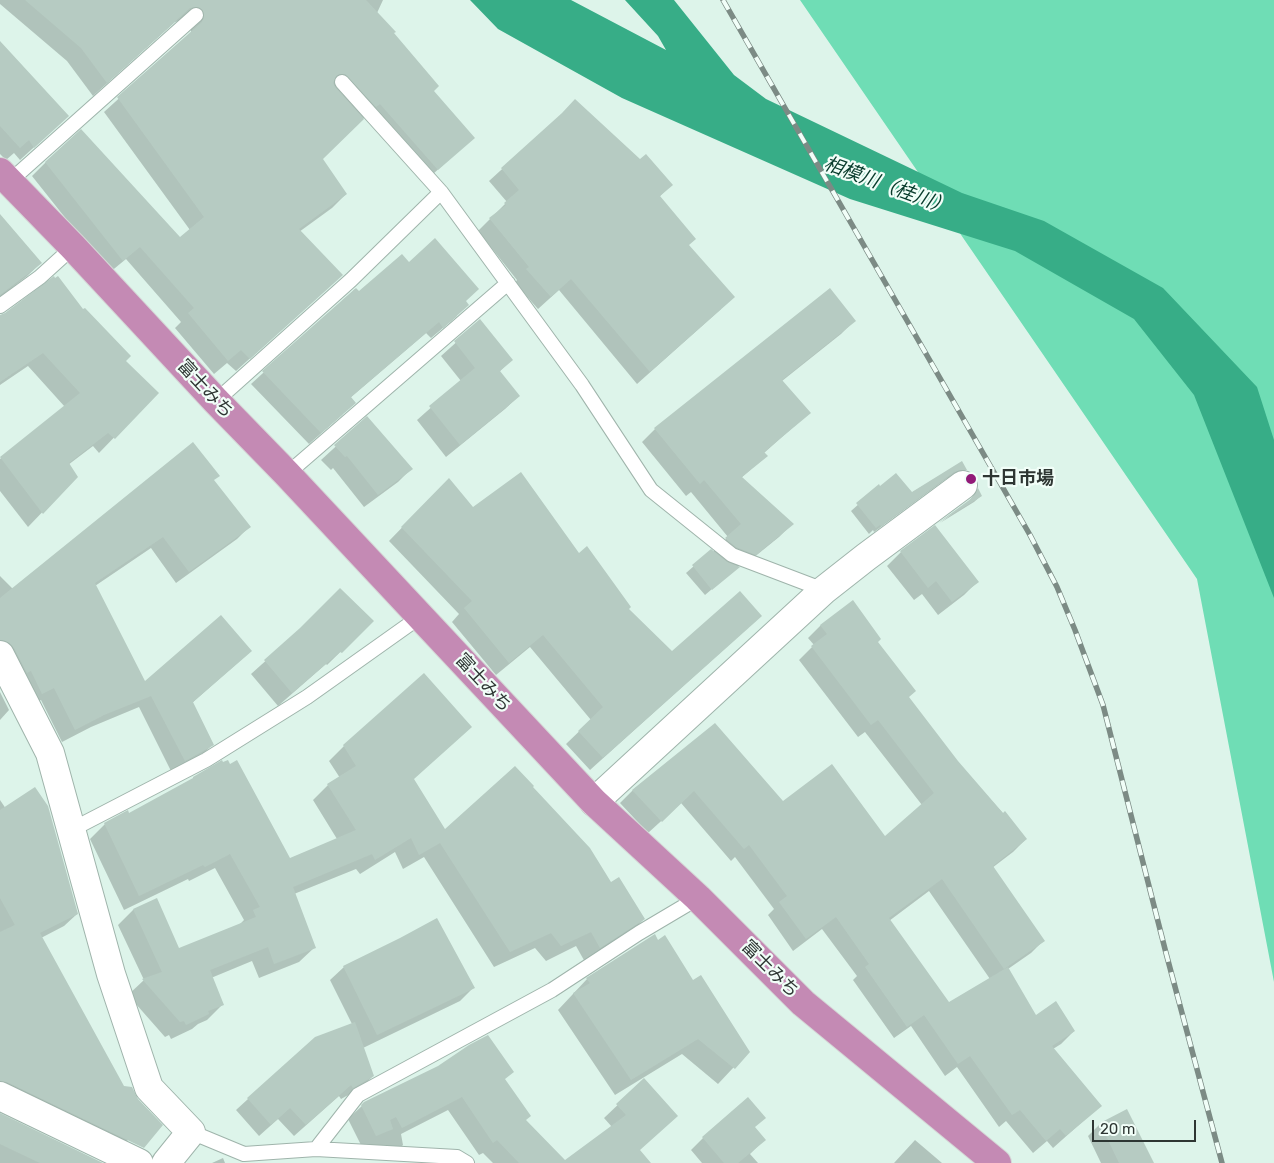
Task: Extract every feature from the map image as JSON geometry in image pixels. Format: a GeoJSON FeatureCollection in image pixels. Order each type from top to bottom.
{"type":"FeatureCollection","features":[{"type":"Feature","properties":{"kind":"highway","name":"富士みち"},"geometry":{"type":"LineString","coordinates":[[4,177],[287,474],[594,802],[698,898],[803,1003],[997,1163]]}},
{"type":"Feature","properties":{"kind":"street"},"geometry":{"type":"LineString","coordinates":[[594,802],[824,590],[962,485]]}},
{"type":"Feature","properties":{"kind":"street"},"geometry":{"type":"LineString","coordinates":[[0,655],[50,754],[111,974],[149,1088],[191,1132],[166,1163]]}},
{"type":"Feature","properties":{"kind":"street"},"geometry":{"type":"LineString","coordinates":[[0,1096],[139,1163]]}},
{"type":"Feature","properties":{"kind":"lane"},"geometry":{"type":"LineString","coordinates":[[4,177],[196,16]]}},
{"type":"Feature","properties":{"kind":"lane"},"geometry":{"type":"LineString","coordinates":[[342,82],[441,192],[582,385],[651,490],[732,555],[824,590]]}},
{"type":"Feature","properties":{"kind":"lane"},"geometry":{"type":"LineString","coordinates":[[216,401],[351,280],[441,192]]}},
{"type":"Feature","properties":{"kind":"lane"},"geometry":{"type":"LineString","coordinates":[[0,306],[40,276],[72,247]]}},
{"type":"Feature","properties":{"kind":"lane"},"geometry":{"type":"LineString","coordinates":[[287,474],[508,283]]}},
{"type":"Feature","properties":{"kind":"lane"},"geometry":{"type":"LineString","coordinates":[[71,830],[206,760],[307,697],[421,616]]}},
{"type":"Feature","properties":{"kind":"lane"},"geometry":{"type":"LineString","coordinates":[[316,1149],[358,1095],[552,990],[639,933],[698,898]]}},
{"type":"Feature","properties":{"kind":"lane"},"geometry":{"type":"LineString","coordinates":[[191,1132],[244,1154],[316,1149],[457,1157],[467,1163]]}},
{"type":"Feature","properties":{"kind":"shaded area"},"geometry":{"type":"Polygon","coordinates":[[[800,0],[1274,0],[1274,982],[1197,579],[800,0]]]}},
{"type":"Feature","properties":{"kind":"water","name":"相模川（桂川）"},"geometry":{"type":"Polygon","coordinates":[[[470,0],[571,0],[666,50],[658,36],[625,0],[674,0],[734,75],[766,99],[962,193],[1044,221],[1163,288],[1257,387],[1274,440],[1274,598],[1194,395],[1134,319],[1015,251],[850,199],[622,98],[498,29],[470,0]]]}},
{"type":"Feature","properties":{"kind":"building"},"geometry":{"type":"Polygon","coordinates":[[[25,0],[366,0],[396,32],[394,33],[439,86],[434,91],[475,138],[438,170],[380,104],[376,107],[345,74],[336,76],[333,83],[335,87],[364,119],[323,159],[347,194],[299,229],[343,275],[250,359],[241,350],[228,361],[188,313],[194,308],[140,247],[123,261],[45,162],[81,129],[180,237],[204,217],[117,97],[202,22],[204,17],[203,10],[198,7],[190,8],[107,83],[81,48],[25,0]]]}},
{"type":"Feature","properties":{"kind":"building"},"geometry":{"type":"Polygon","coordinates":[[[0,41],[69,116],[34,148],[29,140],[20,148],[0,126],[0,41]]]}},
{"type":"Feature","properties":{"kind":"building"},"geometry":{"type":"Polygon","coordinates":[[[575,99],[640,159],[646,154],[673,185],[660,196],[696,239],[689,245],[735,297],[650,372],[571,279],[551,297],[526,269],[529,267],[489,218],[506,205],[504,203],[519,190],[501,168],[575,99]]]}},
{"type":"Feature","properties":{"kind":"building"},"geometry":{"type":"Polygon","coordinates":[[[0,214],[42,263],[0,295],[0,214]]]}},
{"type":"Feature","properties":{"kind":"building"},"geometry":{"type":"Polygon","coordinates":[[[435,238],[479,289],[466,301],[469,305],[443,328],[439,322],[351,397],[356,403],[321,433],[262,371],[356,288],[359,291],[402,254],[409,262],[435,238]]]}},
{"type":"Feature","properties":{"kind":"building"},"geometry":{"type":"Polygon","coordinates":[[[54,276],[55,278],[58,276],[83,309],[85,308],[131,356],[126,361],[159,393],[115,439],[108,433],[69,463],[78,477],[43,514],[0,457],[80,393],[43,353],[0,382],[0,315],[54,276]]]}},
{"type":"Feature","properties":{"kind":"building"},"geometry":{"type":"Polygon","coordinates":[[[830,288],[856,321],[782,380],[811,413],[764,452],[768,456],[742,477],[794,524],[756,555],[736,547],[725,538],[741,524],[704,480],[700,484],[654,428],[830,288]]]}},
{"type":"Feature","properties":{"kind":"building"},"geometry":{"type":"Polygon","coordinates":[[[480,319],[513,360],[500,371],[520,396],[460,445],[429,406],[475,368],[454,341],[480,319]]]}},
{"type":"Feature","properties":{"kind":"building"},"geometry":{"type":"Polygon","coordinates":[[[367,416],[413,469],[378,495],[347,456],[345,457],[334,445],[367,416]]]}},
{"type":"Feature","properties":{"kind":"building"},"geometry":{"type":"Polygon","coordinates":[[[193,442],[220,476],[214,480],[251,527],[189,572],[163,537],[95,583],[145,681],[221,615],[252,651],[193,702],[214,745],[185,761],[151,696],[104,715],[75,730],[54,688],[42,694],[31,671],[27,673],[14,648],[8,642],[0,640],[0,598],[193,442]]]}},
{"type":"Feature","properties":{"kind":"building"},"geometry":{"type":"Polygon","coordinates":[[[962,461],[967,470],[954,472],[876,528],[856,503],[896,473],[912,492],[962,461]]]}},
{"type":"Feature","properties":{"kind":"building"},"geometry":{"type":"Polygon","coordinates":[[[521,472],[579,553],[587,546],[631,607],[629,609],[672,651],[740,591],[762,616],[603,758],[578,731],[603,707],[543,635],[509,663],[464,608],[472,601],[401,527],[449,478],[473,507],[521,472]]]}},
{"type":"Feature","properties":{"kind":"building"},"geometry":{"type":"Polygon","coordinates":[[[978,488],[982,496],[938,523],[972,498],[978,488]]]}},
{"type":"Feature","properties":{"kind":"building"},"geometry":{"type":"Polygon","coordinates":[[[935,525],[979,582],[952,602],[936,581],[928,588],[900,551],[935,525]]]}},
{"type":"Feature","properties":{"kind":"building"},"geometry":{"type":"Polygon","coordinates":[[[711,549],[727,562],[740,567],[712,590],[692,565],[711,549]]]}},
{"type":"Feature","properties":{"kind":"building"},"geometry":{"type":"Polygon","coordinates":[[[340,588],[374,621],[342,653],[340,652],[292,693],[264,660],[300,628],[340,588]]]}},
{"type":"Feature","properties":{"kind":"building"},"geometry":{"type":"Polygon","coordinates":[[[853,600],[881,639],[878,642],[916,691],[909,697],[958,761],[1003,813],[1005,811],[1027,839],[993,866],[1045,941],[1004,969],[942,879],[889,918],[949,1002],[1008,967],[1036,1015],[1056,1001],[1075,1031],[1052,1046],[1102,1106],[1066,1136],[1060,1129],[1046,1141],[1020,1110],[1012,1115],[970,1056],[958,1064],[924,1015],[907,1027],[865,967],[869,964],[836,917],[806,939],[779,902],[787,896],[749,845],[744,849],[694,791],[662,822],[632,790],[715,723],[783,801],[832,764],[885,836],[934,793],[878,720],[871,725],[811,646],[827,634],[820,625],[853,600]]]}},
{"type":"Feature","properties":{"kind":"building"},"geometry":{"type":"Polygon","coordinates":[[[424,673],[472,727],[414,779],[445,829],[515,766],[590,848],[611,882],[619,877],[645,919],[600,948],[591,932],[561,946],[551,933],[510,952],[440,843],[419,855],[411,838],[375,860],[372,854],[293,887],[316,948],[274,964],[268,947],[210,970],[224,1005],[208,1011],[209,1014],[186,1025],[184,1021],[180,1022],[142,979],[162,972],[133,909],[157,898],[179,948],[256,917],[253,910],[260,907],[230,854],[139,896],[104,823],[128,810],[129,813],[222,760],[223,762],[228,760],[230,764],[237,760],[290,858],[356,830],[327,784],[356,766],[343,745],[424,673]]]}},
{"type":"Feature","properties":{"kind":"building"},"geometry":{"type":"Polygon","coordinates":[[[35,787],[48,806],[78,914],[40,933],[124,1086],[132,1087],[138,1099],[163,1125],[144,1148],[7,1082],[0,1081],[0,932],[15,925],[0,898],[0,810],[35,787]]]}},
{"type":"Feature","properties":{"kind":"building"},"geometry":{"type":"Polygon","coordinates":[[[437,918],[475,988],[377,1035],[343,966],[437,918]]]}},
{"type":"Feature","properties":{"kind":"building"},"geometry":{"type":"Polygon","coordinates":[[[655,934],[658,940],[665,935],[693,980],[701,975],[750,1052],[735,1069],[698,1039],[631,1080],[573,993],[590,983],[586,978],[655,934]]]}},
{"type":"Feature","properties":{"kind":"building"},"geometry":{"type":"Polygon","coordinates":[[[355,1022],[374,1076],[353,1088],[351,1085],[306,1125],[290,1108],[271,1125],[247,1098],[315,1037],[355,1022]]]}},
{"type":"Feature","properties":{"kind":"building"},"geometry":{"type":"Polygon","coordinates":[[[488,1035],[514,1072],[505,1079],[531,1116],[526,1120],[565,1160],[626,1115],[616,1104],[644,1078],[678,1116],[640,1150],[651,1163],[519,1163],[497,1140],[493,1143],[462,1097],[402,1128],[396,1117],[390,1120],[393,1129],[376,1136],[361,1105],[364,1102],[438,1066],[469,1045],[488,1035]]]}},
{"type":"Feature","properties":{"kind":"building"},"geometry":{"type":"Polygon","coordinates":[[[748,1097],[766,1118],[755,1127],[766,1140],[738,1163],[724,1163],[702,1137],[748,1097]]]}},
{"type":"Feature","properties":{"kind":"building"},"geometry":{"type":"Polygon","coordinates":[[[1127,1109],[1154,1163],[1119,1163],[1100,1123],[1127,1109]]]}},
{"type":"Feature","properties":{"kind":"building"},"geometry":{"type":"Polygon","coordinates":[[[0,1113],[103,1163],[40,1163],[0,1144],[0,1113]]]}},
{"type":"Feature","properties":{"kind":"railway"},"geometry":{"type":"LineString","coordinates":[[723,0],[1030,535],[1057,587],[1103,705],[1222,1163]]}},
{"type":"Feature","properties":{"kind":"place","name":"十日市場"},"geometry":{"type":"Point","coordinates":[971,479]}}]}
